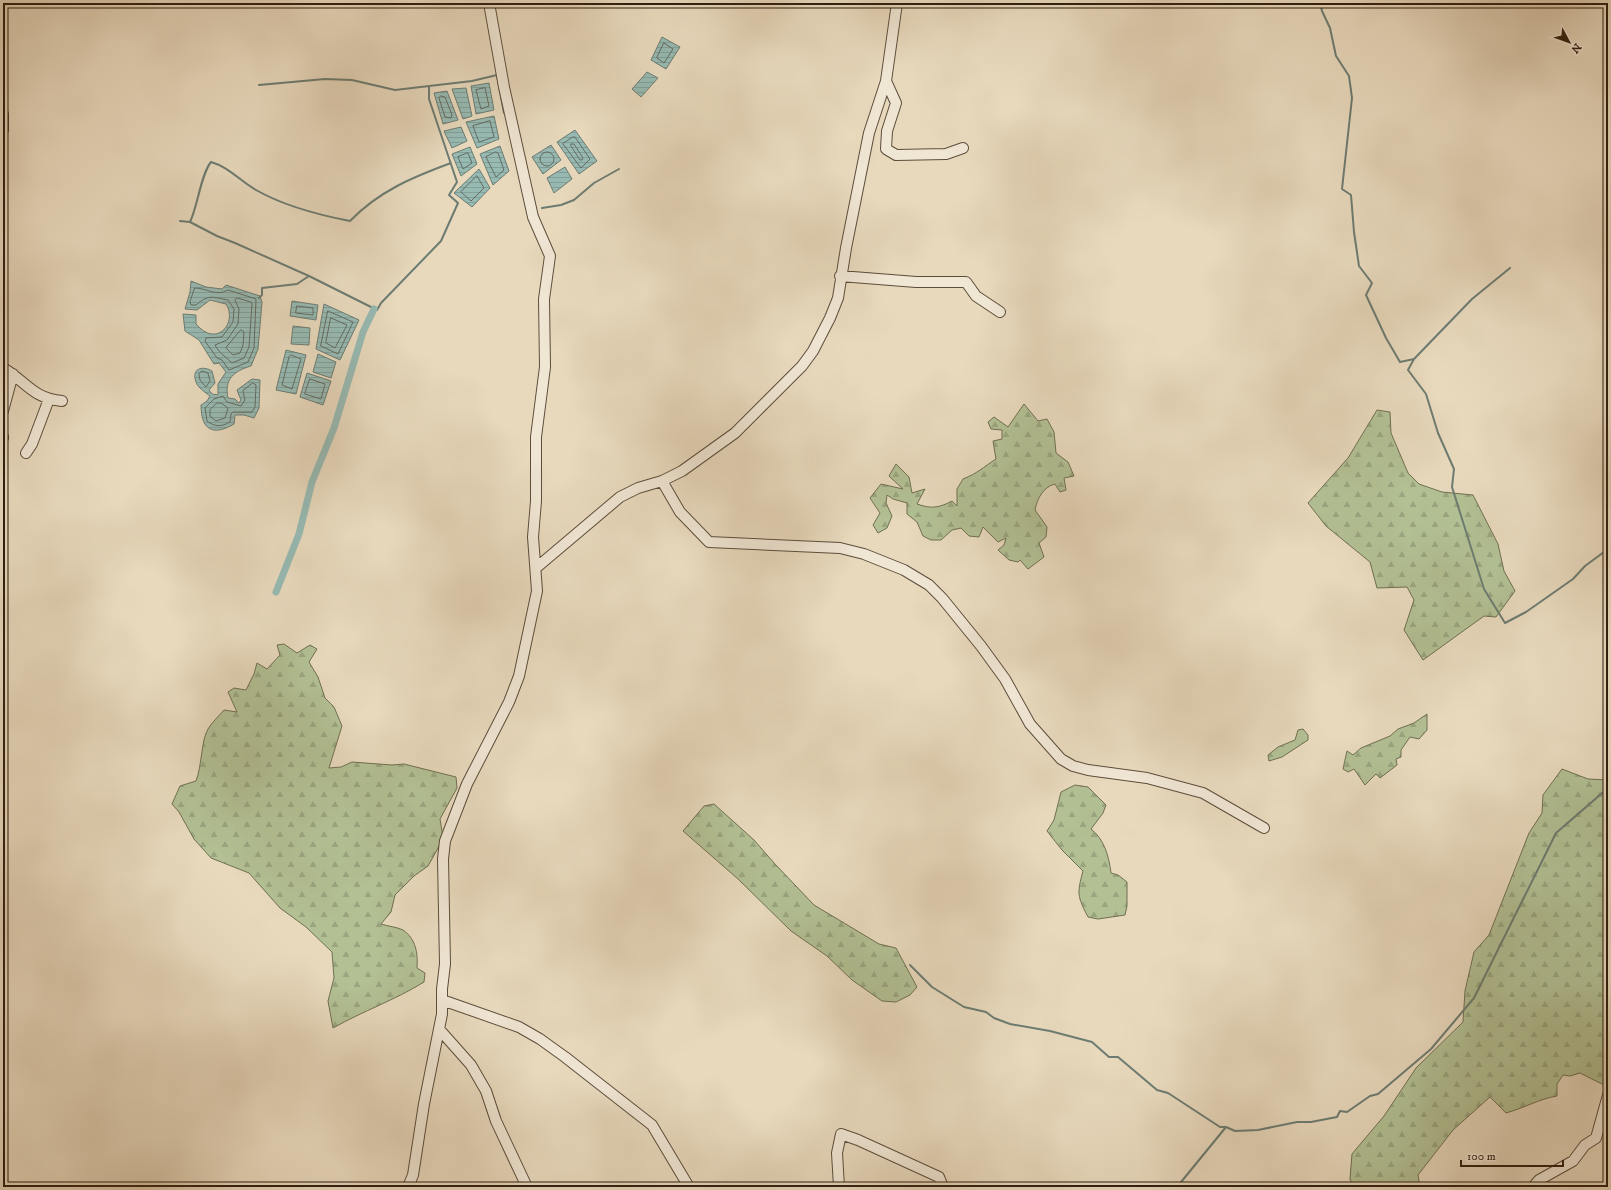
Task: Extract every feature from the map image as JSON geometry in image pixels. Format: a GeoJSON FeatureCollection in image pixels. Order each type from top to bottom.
{"type":"FeatureCollection","features":[{"type":"Feature","properties":{"kind":"street"},"geometry":{"type":"LineString","coordinates":[[408,1187],[413,1176],[424,1104],[442,1014],[445,964],[444,859],[446,841],[467,784],[509,702],[519,676],[537,591],[533,537],[536,501],[536,437],[546,367],[544,299],[550,256],[533,217],[504,87],[488,3]]}},
{"type":"Feature","properties":{"kind":"street"},"geometry":{"type":"LineString","coordinates":[[536,568],[620,497],[638,488],[662,481],[682,471],[734,433],[802,366],[823,334],[838,298],[840,276],[869,134],[886,81],[897,3]]}},
{"type":"Feature","properties":{"kind":"street"},"geometry":{"type":"LineString","coordinates":[[886,81],[896,103],[887,131],[886,150],[896,154],[946,154],[963,148]]}},
{"type":"Feature","properties":{"kind":"street"},"geometry":{"type":"LineString","coordinates":[[3,114],[3,130]]}},
{"type":"Feature","properties":{"kind":"street"},"geometry":{"type":"LineString","coordinates":[[840,276],[916,282],[966,282],[976,296],[1000,312]]}},
{"type":"Feature","properties":{"kind":"street"},"geometry":{"type":"LineString","coordinates":[[3,368],[13,374],[33,392],[49,399],[62,401]]}},
{"type":"Feature","properties":{"kind":"street"},"geometry":{"type":"LineString","coordinates":[[3,411],[13,374]]}},
{"type":"Feature","properties":{"kind":"street"},"geometry":{"type":"LineString","coordinates":[[26,453],[32,444],[49,399]]}},
{"type":"Feature","properties":{"kind":"street"},"geometry":{"type":"LineString","coordinates":[[662,481],[680,512],[709,542],[840,548],[887,562],[929,585],[942,598],[981,646],[1005,680],[1030,724],[1061,759],[1073,766],[1088,770],[1147,778],[1203,793],[1264,828]]}},
{"type":"Feature","properties":{"kind":"street"},"geometry":{"type":"LineString","coordinates":[[442,1000],[519,1027],[540,1039],[565,1057],[652,1125],[689,1187]]}},
{"type":"Feature","properties":{"kind":"street"},"geometry":{"type":"LineString","coordinates":[[439,1029],[471,1065],[486,1091],[496,1121],[526,1187]]}},
{"type":"Feature","properties":{"kind":"street"},"geometry":{"type":"LineString","coordinates":[[1533,1187],[1539,1180],[1573,1161],[1585,1146],[1596,1138],[1608,1095]]}},
{"type":"Feature","properties":{"kind":"street"},"geometry":{"type":"LineString","coordinates":[[838,1187],[837,1153],[841,1134],[858,1140],[939,1177],[943,1187]]}},
{"type":"Feature","properties":{"kind":"green space"},"geometry":{"type":"Polygon","coordinates":[[[1024,404],[1038,421],[1047,419],[1054,432],[1056,453],[1068,462],[1074,476],[1064,478],[1066,490],[1060,492],[1055,484],[1047,488],[1041,494],[1037,502],[1035,510],[1047,527],[1046,537],[1039,543],[1044,557],[1028,569],[1020,560],[1018,562],[1009,560],[998,550],[1004,545],[1006,538],[998,542],[983,527],[979,537],[969,536],[961,528],[952,530],[941,540],[931,540],[923,536],[917,522],[907,514],[907,503],[893,499],[887,495],[886,503],[892,516],[887,528],[878,533],[873,525],[880,513],[870,498],[881,484],[903,489],[889,476],[896,464],[909,477],[912,493],[925,489],[917,504],[927,507],[935,507],[952,501],[957,506],[957,489],[963,479],[996,459],[993,441],[1002,439],[1002,430],[991,429],[988,422],[994,417],[1008,427],[1024,404]]]}},
{"type":"Feature","properties":{"kind":"green space"},"geometry":{"type":"Polygon","coordinates":[[[1377,410],[1390,412],[1391,433],[1408,473],[1419,484],[1442,492],[1473,495],[1498,544],[1504,571],[1515,591],[1496,617],[1484,616],[1423,660],[1404,630],[1414,600],[1407,587],[1377,588],[1370,562],[1326,526],[1308,503],[1348,458],[1377,410]]]}},
{"type":"Feature","properties":{"kind":"green space"},"geometry":{"type":"Polygon","coordinates":[[[284,644],[297,653],[310,645],[317,649],[309,662],[318,677],[325,698],[334,707],[342,726],[329,768],[341,767],[352,762],[392,765],[404,764],[456,777],[457,788],[440,819],[443,837],[437,850],[428,866],[414,876],[395,895],[391,912],[381,924],[403,930],[411,938],[417,957],[417,968],[425,973],[424,982],[333,1028],[328,1001],[334,978],[332,952],[306,927],[280,908],[249,873],[211,858],[194,839],[179,812],[172,804],[180,786],[196,781],[204,740],[210,726],[224,710],[237,712],[228,692],[234,688],[246,690],[254,674],[257,663],[267,669],[280,655],[277,645],[284,644]]]}},
{"type":"Feature","properties":{"kind":"green space"},"geometry":{"type":"Polygon","coordinates":[[[1427,714],[1427,730],[1419,739],[1410,737],[1401,750],[1401,757],[1396,759],[1397,765],[1380,778],[1376,774],[1365,785],[1354,769],[1348,772],[1343,769],[1347,751],[1353,755],[1361,748],[1390,736],[1398,729],[1414,723],[1427,714]]]}},
{"type":"Feature","properties":{"kind":"green space"},"geometry":{"type":"Polygon","coordinates":[[[1303,729],[1308,735],[1308,740],[1282,757],[1269,761],[1268,755],[1278,747],[1295,740],[1298,730],[1303,729]]]}},
{"type":"Feature","properties":{"kind":"green space"},"geometry":{"type":"Polygon","coordinates":[[[1562,769],[1588,779],[1608,780],[1608,1087],[1580,1073],[1570,1076],[1563,1075],[1557,1084],[1557,1096],[1544,1099],[1506,1113],[1490,1097],[1453,1130],[1418,1175],[1420,1187],[1353,1187],[1350,1179],[1352,1154],[1384,1116],[1416,1068],[1463,1022],[1465,991],[1474,952],[1489,935],[1529,833],[1542,813],[1543,795],[1562,769]]]}},
{"type":"Feature","properties":{"kind":"green space"},"geometry":{"type":"Polygon","coordinates":[[[1075,785],[1088,787],[1106,805],[1103,813],[1091,829],[1103,843],[1109,860],[1111,873],[1118,875],[1127,882],[1127,906],[1125,915],[1098,919],[1088,917],[1079,894],[1083,871],[1062,850],[1047,831],[1054,820],[1061,792],[1075,785]]]}},
{"type":"Feature","properties":{"kind":"green space"},"geometry":{"type":"Polygon","coordinates":[[[714,804],[754,840],[814,905],[879,944],[896,948],[917,987],[910,995],[896,1002],[882,1001],[852,980],[827,956],[791,931],[738,879],[683,831],[704,806],[714,804]]]}},
{"type":"Feature","properties":{"kind":"water"},"geometry":{"type":"Polygon","coordinates":[[[662,37],[680,47],[666,69],[651,60],[662,37]]]}},
{"type":"Feature","properties":{"kind":"water"},"geometry":{"type":"Polygon","coordinates":[[[647,72],[658,78],[641,97],[632,89],[647,72]]]}},
{"type":"Feature","properties":{"kind":"water"},"geometry":{"type":"Polygon","coordinates":[[[489,83],[494,110],[476,114],[471,86],[489,83]]]}},
{"type":"Feature","properties":{"kind":"water"},"geometry":{"type":"Polygon","coordinates":[[[466,88],[472,116],[463,119],[452,89],[466,88]]]}},
{"type":"Feature","properties":{"kind":"water"},"geometry":{"type":"Polygon","coordinates":[[[447,91],[458,120],[443,124],[434,93],[447,91]]]}},
{"type":"Feature","properties":{"kind":"water"},"geometry":{"type":"Polygon","coordinates":[[[494,116],[499,139],[477,148],[466,122],[494,116]]]}},
{"type":"Feature","properties":{"kind":"water"},"geometry":{"type":"Polygon","coordinates":[[[461,127],[467,141],[452,148],[444,131],[461,127]]]}},
{"type":"Feature","properties":{"kind":"water"},"geometry":{"type":"Polygon","coordinates":[[[575,130],[597,161],[579,174],[557,142],[575,130]]]}},
{"type":"Feature","properties":{"kind":"water"},"geometry":{"type":"Polygon","coordinates":[[[551,145],[561,160],[543,174],[532,157],[551,145]]]}},
{"type":"Feature","properties":{"kind":"water"},"geometry":{"type":"Polygon","coordinates":[[[500,146],[509,171],[493,185],[480,154],[500,146]]]}},
{"type":"Feature","properties":{"kind":"water"},"geometry":{"type":"Polygon","coordinates":[[[470,147],[477,164],[461,176],[452,154],[470,147]]]}},
{"type":"Feature","properties":{"kind":"water"},"geometry":{"type":"Polygon","coordinates":[[[565,167],[572,179],[554,193],[547,178],[565,167]]]}},
{"type":"Feature","properties":{"kind":"water"},"geometry":{"type":"Polygon","coordinates":[[[479,169],[490,188],[472,207],[454,193],[479,169]]]}},
{"type":"Feature","properties":{"kind":"water"},"geometry":{"type":"Polygon","coordinates":[[[191,281],[206,287],[222,289],[226,285],[260,296],[262,302],[258,349],[251,366],[235,373],[229,381],[227,391],[228,398],[235,399],[239,403],[241,400],[237,390],[252,379],[260,380],[259,408],[254,418],[244,415],[235,415],[234,424],[220,430],[209,428],[203,420],[201,405],[207,401],[210,396],[198,386],[195,374],[198,369],[201,368],[212,371],[215,383],[209,390],[212,394],[218,395],[218,384],[226,372],[219,363],[214,364],[199,340],[185,331],[183,314],[196,315],[196,324],[204,331],[211,334],[218,333],[227,325],[229,311],[226,304],[210,300],[197,310],[185,309],[190,292],[191,281]]]}},
{"type":"Feature","properties":{"kind":"water"},"geometry":{"type":"Polygon","coordinates":[[[292,301],[318,305],[316,320],[290,316],[292,301]]]}},
{"type":"Feature","properties":{"kind":"water"},"geometry":{"type":"Polygon","coordinates":[[[324,304],[359,320],[340,360],[316,349],[324,304]]]}},
{"type":"Feature","properties":{"kind":"water"},"geometry":{"type":"Polygon","coordinates":[[[293,326],[310,328],[309,345],[291,344],[293,326]]]}},
{"type":"Feature","properties":{"kind":"water"},"geometry":{"type":"Polygon","coordinates":[[[286,350],[306,355],[296,394],[276,390],[286,350]]]}},
{"type":"Feature","properties":{"kind":"water"},"geometry":{"type":"Polygon","coordinates":[[[318,354],[336,362],[331,378],[313,372],[318,354]]]}},
{"type":"Feature","properties":{"kind":"water"},"geometry":{"type":"Polygon","coordinates":[[[307,373],[331,381],[323,405],[300,397],[307,373]]]}},
{"type":"Feature","properties":{"kind":"waterway"},"geometry":{"type":"LineString","coordinates":[[1320,3],[1330,28],[1336,56],[1349,76],[1352,98],[1342,189],[1351,195],[1359,266],[1372,283],[1366,295],[1386,338],[1400,362],[1414,359]]}},
{"type":"Feature","properties":{"kind":"waterway"},"geometry":{"type":"LineString","coordinates":[[259,85],[325,79],[352,80],[395,90],[472,81],[497,75],[504,113],[507,113]]}},
{"type":"Feature","properties":{"kind":"waterway"},"geometry":{"type":"LineString","coordinates":[[259,298],[262,295],[262,288],[297,284],[309,276],[377,310],[381,303],[441,241],[458,203],[449,195],[457,182],[429,99],[429,87]]}},
{"type":"Feature","properties":{"kind":"waterway"},"geometry":{"type":"LineString","coordinates":[[190,222],[202,182],[211,162],[223,167],[256,190],[278,201],[314,213],[350,221],[373,201],[397,186],[451,163]]}},
{"type":"Feature","properties":{"kind":"waterway"},"geometry":{"type":"LineString","coordinates":[[542,208],[561,205],[574,200],[594,183],[619,169]]}},
{"type":"Feature","properties":{"kind":"waterway"},"geometry":{"type":"LineString","coordinates":[[180,221],[190,222],[217,236],[309,276]]}},
{"type":"Feature","properties":{"kind":"waterway"},"geometry":{"type":"LineString","coordinates":[[1510,268],[1472,299],[1414,359],[1408,370],[1426,394],[1438,433],[1454,469],[1452,487],[1484,589],[1505,623],[1526,612],[1573,579],[1585,566],[1608,549]]}},
{"type":"Feature","properties":{"kind":"waterway"},"geometry":{"type":"LineString","coordinates":[[276,592],[299,534],[312,482],[334,428],[363,332],[374,309]]}},
{"type":"Feature","properties":{"kind":"waterway"},"geometry":{"type":"LineString","coordinates":[[910,965],[932,987],[964,1007],[986,1012],[994,1018],[1010,1024],[1050,1031],[1092,1042],[1109,1057],[1118,1057],[1157,1090],[1168,1093],[1220,1127],[1226,1127],[1235,1131],[1258,1130],[1297,1122],[1311,1122],[1337,1117],[1340,1111],[1347,1112],[1370,1096],[1378,1094],[1431,1049],[1474,998],[1556,833],[1608,788]]}},
{"type":"Feature","properties":{"kind":"waterway"},"geometry":{"type":"LineString","coordinates":[[1177,1187],[1226,1127]]}}]}
